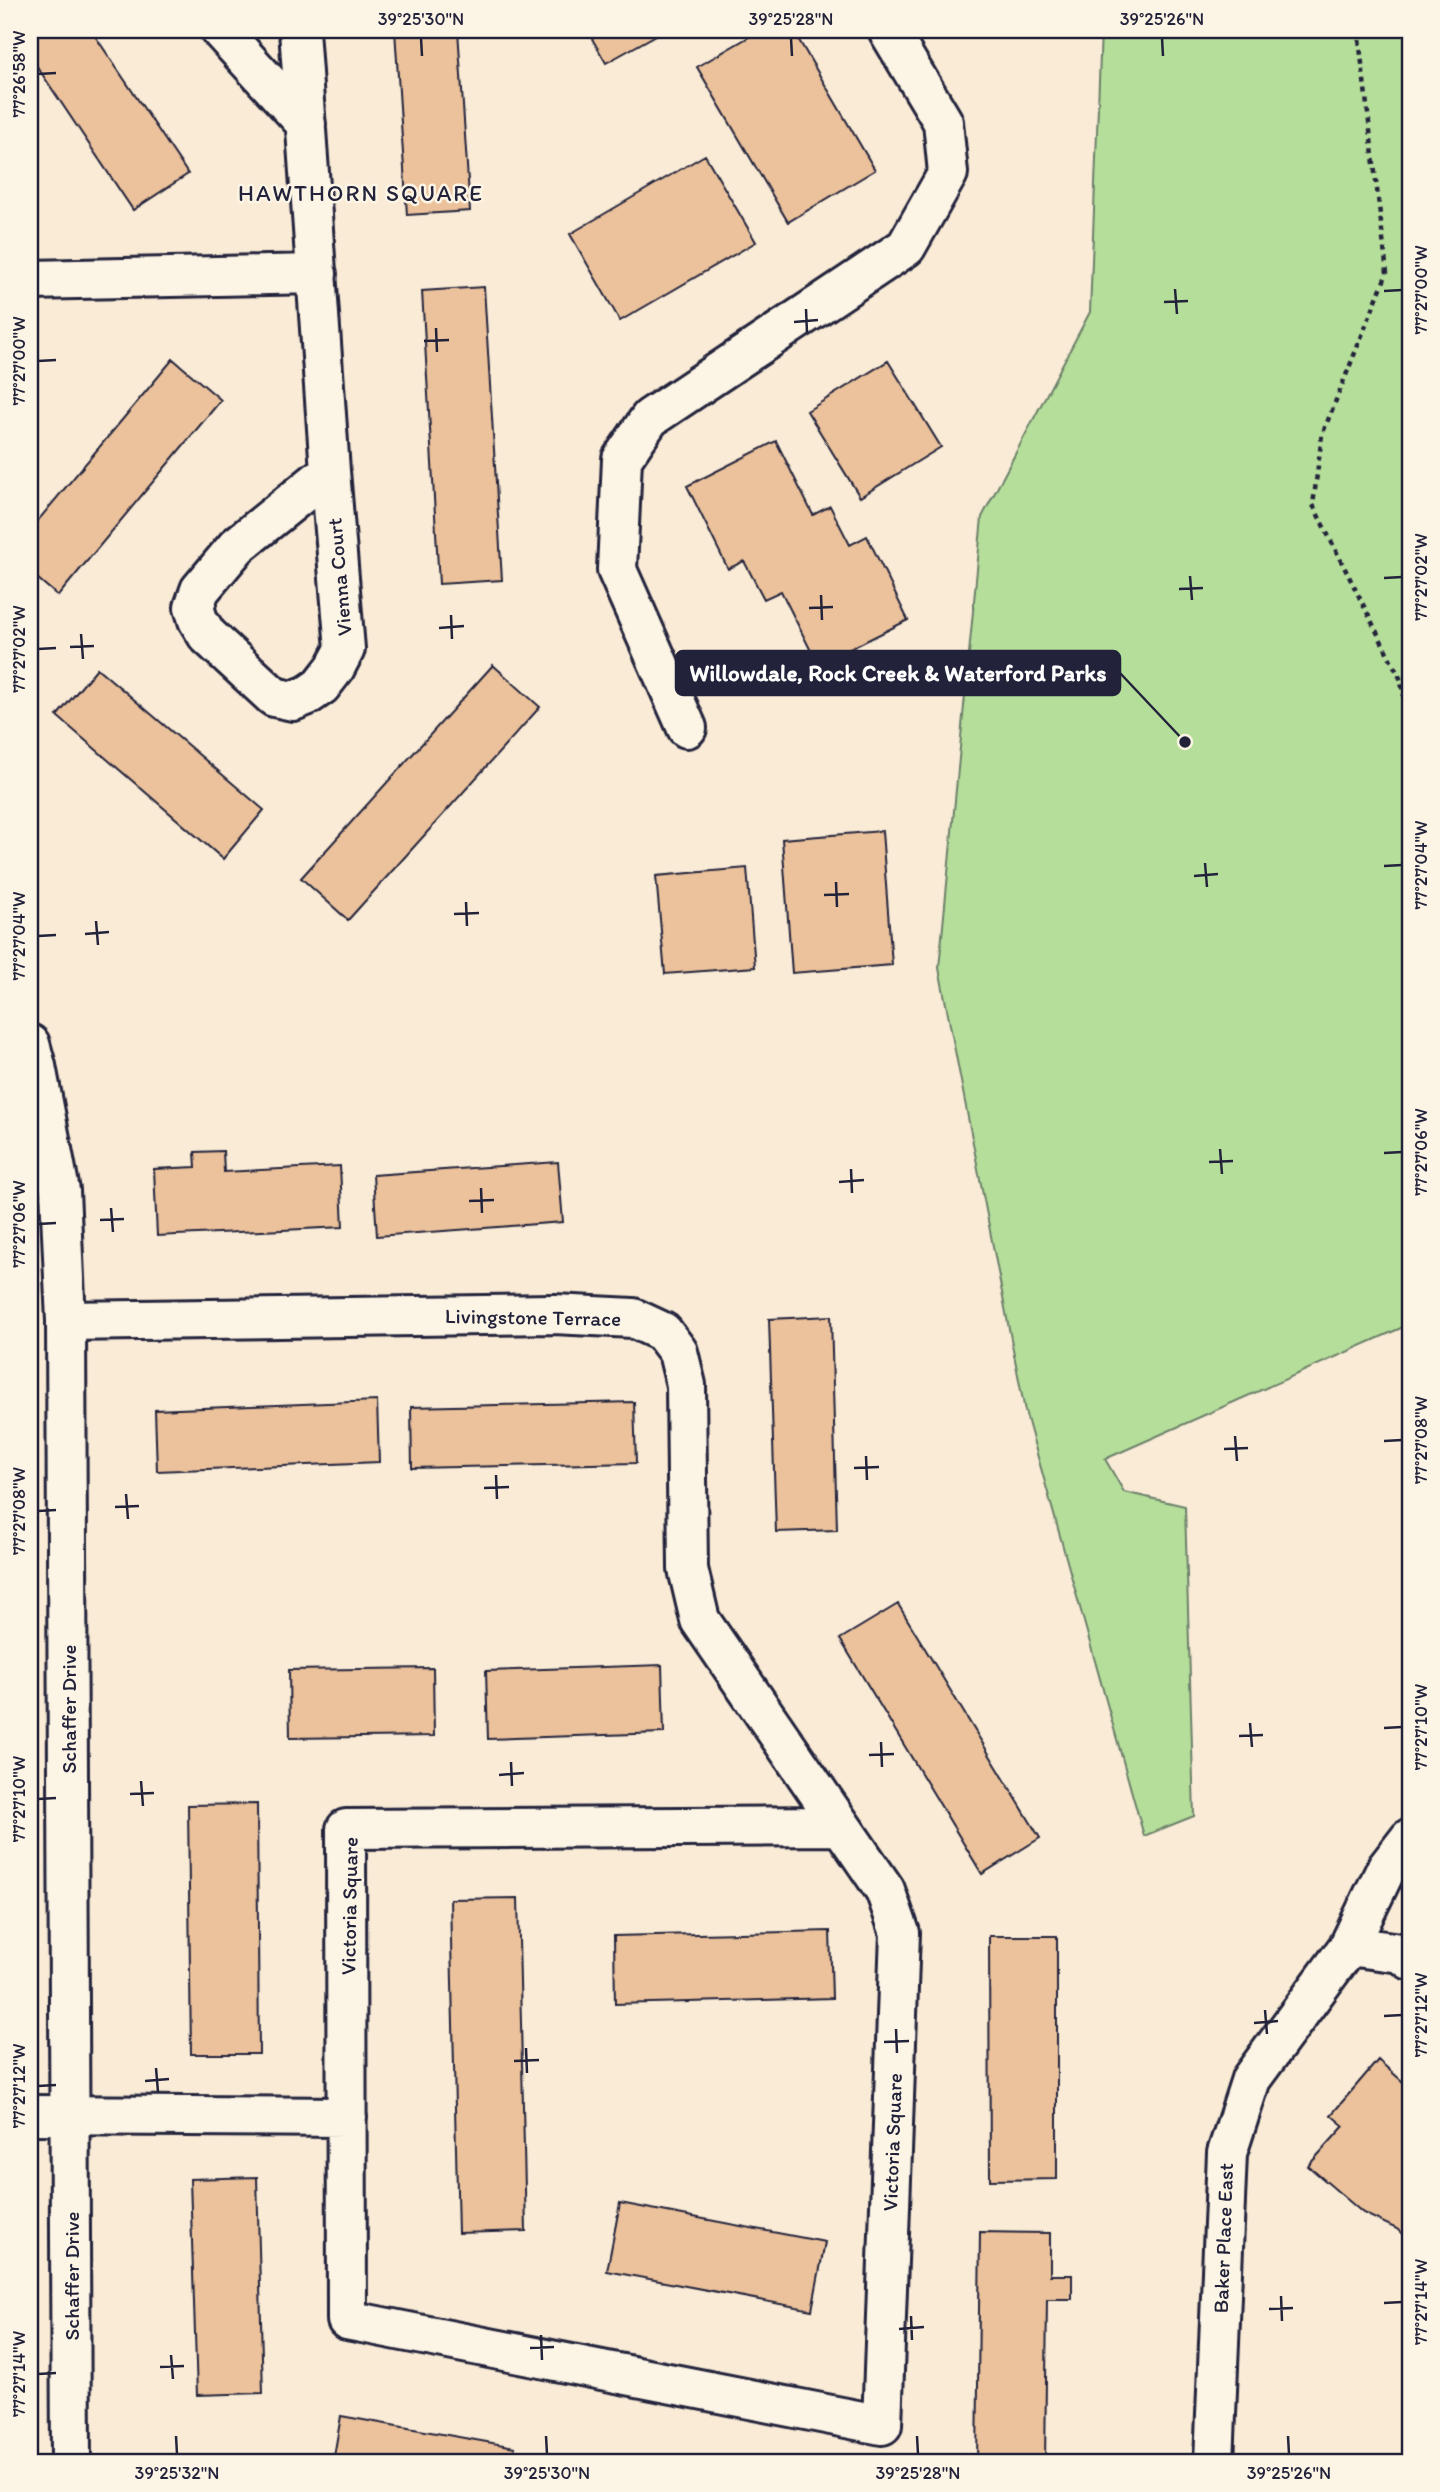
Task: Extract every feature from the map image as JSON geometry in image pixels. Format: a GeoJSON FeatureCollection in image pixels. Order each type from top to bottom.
{"type":"FeatureCollection","features":[{"type":"Feature","properties":{"kind":"street"},"geometry":{"type":"LineString","coordinates":[[220,30],[306,124]]}},
{"type":"Feature","properties":{"kind":"street","name":"Vienna Court"},"geometry":{"type":"LineString","coordinates":[[299,30],[345,649],[321,686],[293,701],[274,697],[207,635],[194,607],[200,590],[237,546],[330,471]]}},
{"type":"Feature","properties":{"kind":"street"},"geometry":{"type":"LineString","coordinates":[[687,728],[617,570],[622,459],[650,418],[906,247],[948,173],[943,122],[888,30]]}},
{"type":"Feature","properties":{"kind":"street"},"geometry":{"type":"LineString","coordinates":[[30,280],[317,274]]}},
{"type":"Feature","properties":{"kind":"street","name":"Schaffer Drive"},"geometry":{"type":"LineString","coordinates":[[30,1044],[60,1191],[66,1321],[71,2462]]}},
{"type":"Feature","properties":{"kind":"street","name":"Livingstone Terrace"},"geometry":{"type":"LineString","coordinates":[[66,1321],[554,1314],[633,1318],[663,1332],[678,1352],[686,1384],[688,1569],[701,1620],[841,1826]]}},
{"type":"Feature","properties":{"kind":"street","name":"Victoria Square"},"geometry":{"type":"LineString","coordinates":[[841,1826],[886,1890],[900,1933],[882,2425],[348,2320],[346,1829],[841,1826]]}},
{"type":"Feature","properties":{"kind":"street","name":"Baker Place East"},"geometry":{"type":"LineString","coordinates":[[1214,2462],[1227,2153],[1251,2080],[1349,1946],[1386,1869],[1410,1838]]}},
{"type":"Feature","properties":{"kind":"street"},"geometry":{"type":"LineString","coordinates":[[1349,1946],[1401,1953],[1410,1960]]}},
{"type":"Feature","properties":{"kind":"street"},"geometry":{"type":"LineString","coordinates":[[30,2115],[348,2117]]}},
{"type":"Feature","properties":{"kind":"path"},"geometry":{"type":"LineString","coordinates":[[1358,30],[1387,273],[1322,435],[1313,505],[1401,678],[1410,725]]}},
{"type":"Feature","properties":{"kind":"green space"},"geometry":{"type":"Polygon","coordinates":[[[1101,30],[1410,30],[1410,1324],[1105,1459],[1124,1492],[1185,1506],[1194,1816],[1144,1836],[1025,1411],[939,968],[982,517],[1090,312],[1101,30]]]}},
{"type":"Feature","properties":{"kind":"building"},"geometry":{"type":"Polygon","coordinates":[[[30,30],[91,30],[188,174],[133,210],[30,56],[30,30]]]}},
{"type":"Feature","properties":{"kind":"building"},"geometry":{"type":"Polygon","coordinates":[[[395,30],[458,30],[470,211],[407,215],[395,30]]]}},
{"type":"Feature","properties":{"kind":"building"},"geometry":{"type":"Polygon","coordinates":[[[587,30],[665,30],[606,63],[587,30]]]}},
{"type":"Feature","properties":{"kind":"building"},"geometry":{"type":"Polygon","coordinates":[[[761,30],[793,30],[875,170],[788,222],[697,67],[761,30]]]}},
{"type":"Feature","properties":{"kind":"building"},"geometry":{"type":"Polygon","coordinates":[[[705,155],[756,242],[620,321],[570,234],[705,155]]]}},
{"type":"Feature","properties":{"kind":"building"},"geometry":{"type":"Polygon","coordinates":[[[484,287],[502,580],[439,584],[422,291],[484,287]]]}},
{"type":"Feature","properties":{"kind":"building"},"geometry":{"type":"Polygon","coordinates":[[[173,359],[221,400],[58,596],[30,572],[30,530],[173,359]]]}},
{"type":"Feature","properties":{"kind":"building"},"geometry":{"type":"Polygon","coordinates":[[[888,361],[941,447],[860,497],[807,411],[888,361]]]}},
{"type":"Feature","properties":{"kind":"building"},"geometry":{"type":"Polygon","coordinates":[[[776,441],[813,515],[830,506],[850,545],[867,536],[908,620],[818,665],[781,591],[764,599],[744,561],[728,569],[687,486],[776,441]]]}},
{"type":"Feature","properties":{"kind":"building"},"geometry":{"type":"Polygon","coordinates":[[[493,665],[540,707],[348,920],[301,878],[493,665]]]}},
{"type":"Feature","properties":{"kind":"building"},"geometry":{"type":"Polygon","coordinates":[[[97,668],[264,810],[223,859],[57,716],[97,668]]]}},
{"type":"Feature","properties":{"kind":"building"},"geometry":{"type":"Polygon","coordinates":[[[882,831],[892,965],[792,973],[782,839],[882,831]]]}},
{"type":"Feature","properties":{"kind":"building"},"geometry":{"type":"Polygon","coordinates":[[[747,868],[755,967],[665,974],[656,876],[747,868]]]}},
{"type":"Feature","properties":{"kind":"building"},"geometry":{"type":"Polygon","coordinates":[[[223,1151],[224,1172],[340,1166],[343,1227],[157,1236],[154,1169],[196,1167],[195,1152],[223,1151]]]}},
{"type":"Feature","properties":{"kind":"building"},"geometry":{"type":"Polygon","coordinates":[[[558,1162],[563,1222],[377,1236],[373,1175],[558,1162]]]}},
{"type":"Feature","properties":{"kind":"building"},"geometry":{"type":"Polygon","coordinates":[[[831,1316],[837,1530],[776,1532],[769,1319],[831,1316]]]}},
{"type":"Feature","properties":{"kind":"building"},"geometry":{"type":"Polygon","coordinates":[[[377,1401],[379,1462],[157,1471],[155,1410],[377,1401]]]}},
{"type":"Feature","properties":{"kind":"building"},"geometry":{"type":"Polygon","coordinates":[[[634,1402],[636,1463],[412,1468],[411,1407],[634,1402]]]}},
{"type":"Feature","properties":{"kind":"building"},"geometry":{"type":"Polygon","coordinates":[[[898,1604],[1040,1838],[982,1874],[840,1639],[898,1604]]]}},
{"type":"Feature","properties":{"kind":"building"},"geometry":{"type":"Polygon","coordinates":[[[662,1665],[664,1733],[488,1739],[486,1671],[662,1665]]]}},
{"type":"Feature","properties":{"kind":"building"},"geometry":{"type":"Polygon","coordinates":[[[433,1668],[434,1736],[290,1738],[289,1670],[433,1668]]]}},
{"type":"Feature","properties":{"kind":"building"},"geometry":{"type":"Polygon","coordinates":[[[257,1804],[259,2054],[191,2054],[188,1805],[257,1804]]]}},
{"type":"Feature","properties":{"kind":"building"},"geometry":{"type":"Polygon","coordinates":[[[518,1898],[526,2231],[458,2233],[450,1899],[518,1898]]]}},
{"type":"Feature","properties":{"kind":"building"},"geometry":{"type":"Polygon","coordinates":[[[830,1931],[832,1998],[615,2004],[614,1936],[830,1931]]]}},
{"type":"Feature","properties":{"kind":"building"},"geometry":{"type":"Polygon","coordinates":[[[989,1936],[1057,1936],[1057,2179],[990,2180],[989,1936]]]}},
{"type":"Feature","properties":{"kind":"building"},"geometry":{"type":"Polygon","coordinates":[[[1378,2060],[1410,2088],[1410,2241],[1397,2229],[1363,2213],[1308,2166],[1344,2126],[1331,2115],[1378,2060]]]}},
{"type":"Feature","properties":{"kind":"building"},"geometry":{"type":"Polygon","coordinates":[[[257,2177],[263,2393],[197,2395],[190,2179],[257,2177]]]}},
{"type":"Feature","properties":{"kind":"building"},"geometry":{"type":"Polygon","coordinates":[[[620,2203],[825,2242],[812,2310],[607,2271],[620,2203]]]}},
{"type":"Feature","properties":{"kind":"building"},"geometry":{"type":"Polygon","coordinates":[[[980,2232],[1050,2233],[1050,2275],[1072,2275],[1072,2299],[1047,2299],[1045,2462],[977,2462],[980,2232]]]}},
{"type":"Feature","properties":{"kind":"building"},"geometry":{"type":"Polygon","coordinates":[[[341,2416],[515,2447],[512,2462],[333,2462],[341,2416]]]}},
{"type":"Feature","properties":{"kind":"place","name":"Willowdale, Rock Creek & Waterford Parks"},"geometry":{"type":"Point","coordinates":[1185,742]}},
{"type":"Feature","properties":{"kind":"district","name":"HAWTHORN SQUARE"},"geometry":{"type":"Point","coordinates":[361,193]}}]}
